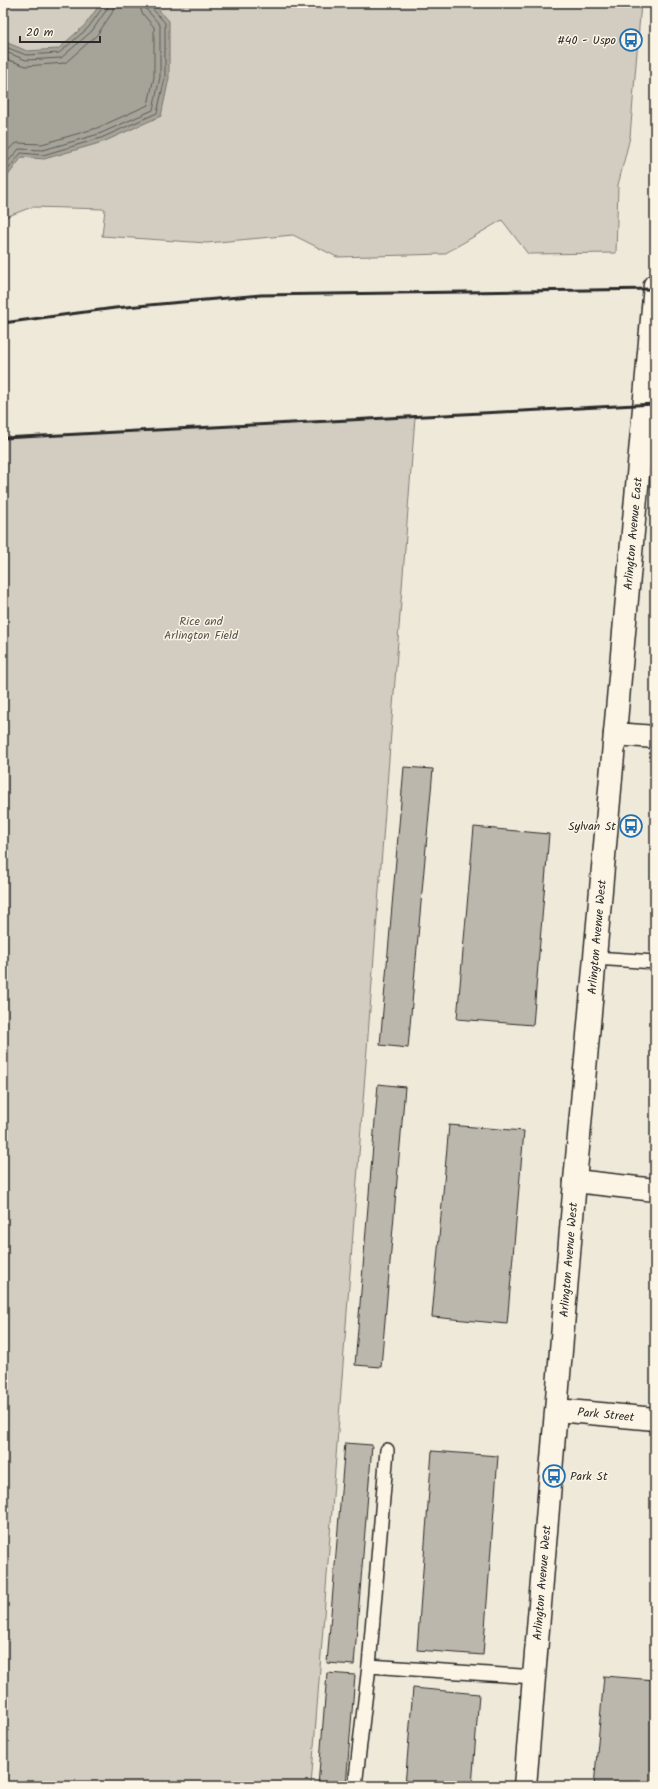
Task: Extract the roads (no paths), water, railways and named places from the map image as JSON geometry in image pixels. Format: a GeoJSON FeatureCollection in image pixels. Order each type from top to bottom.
{"type":"FeatureCollection","features":[{"type":"Feature","properties":{"kind":"street","name":"Arlington Avenue East"},"geometry":{"type":"LineString","coordinates":[[615,734],[655,285]]}},
{"type":"Feature","properties":{"kind":"street"},"geometry":{"type":"LineString","coordinates":[[615,734],[655,737]]}},
{"type":"Feature","properties":{"kind":"street","name":"Arlington Avenue West"},"geometry":{"type":"LineString","coordinates":[[525,1786],[575,1181],[615,734]]}},
{"type":"Feature","properties":{"kind":"street"},"geometry":{"type":"LineString","coordinates":[[575,1181],[655,1190]]}},
{"type":"Feature","properties":{"kind":"street","name":"Park Street"},"geometry":{"type":"LineString","coordinates":[[557,1410],[655,1419]]}},
{"type":"Feature","properties":{"kind":"lane"},"geometry":{"type":"LineString","coordinates":[[595,958],[655,962]]}},
{"type":"Feature","properties":{"kind":"lane"},"geometry":{"type":"LineString","coordinates":[[355,1786],[369,1666],[387,1450]]}},
{"type":"Feature","properties":{"kind":"lane"},"geometry":{"type":"LineString","coordinates":[[369,1666],[535,1677]]}},
{"type":"Feature","properties":{"kind":"water"},"geometry":{"type":"Polygon","coordinates":[[[101,3],[153,3],[169,21],[169,78],[161,116],[103,142],[44,159],[22,157],[3,182],[3,41],[27,51],[58,49],[85,25],[101,3]]]}},
{"type":"Feature","properties":{"kind":"railway"},"geometry":{"type":"LineString","coordinates":[[3,323],[115,308],[261,295],[655,289]]}},
{"type":"Feature","properties":{"kind":"railway"},"geometry":{"type":"LineString","coordinates":[[3,438],[655,404]]}},
{"type":"Feature","properties":{"kind":"place","name":"#40 - Uspo"},"geometry":{"type":"Point","coordinates":[631,40]}},
{"type":"Feature","properties":{"kind":"place","name":"Sylvan St"},"geometry":{"type":"Point","coordinates":[631,826]}},
{"type":"Feature","properties":{"kind":"place","name":"Park St"},"geometry":{"type":"Point","coordinates":[554,1476]}},
{"type":"Feature","properties":{"kind":"park label","name":"Rice and Arlington Field"},"geometry":{"type":"Point","coordinates":[201,628]}}]}
